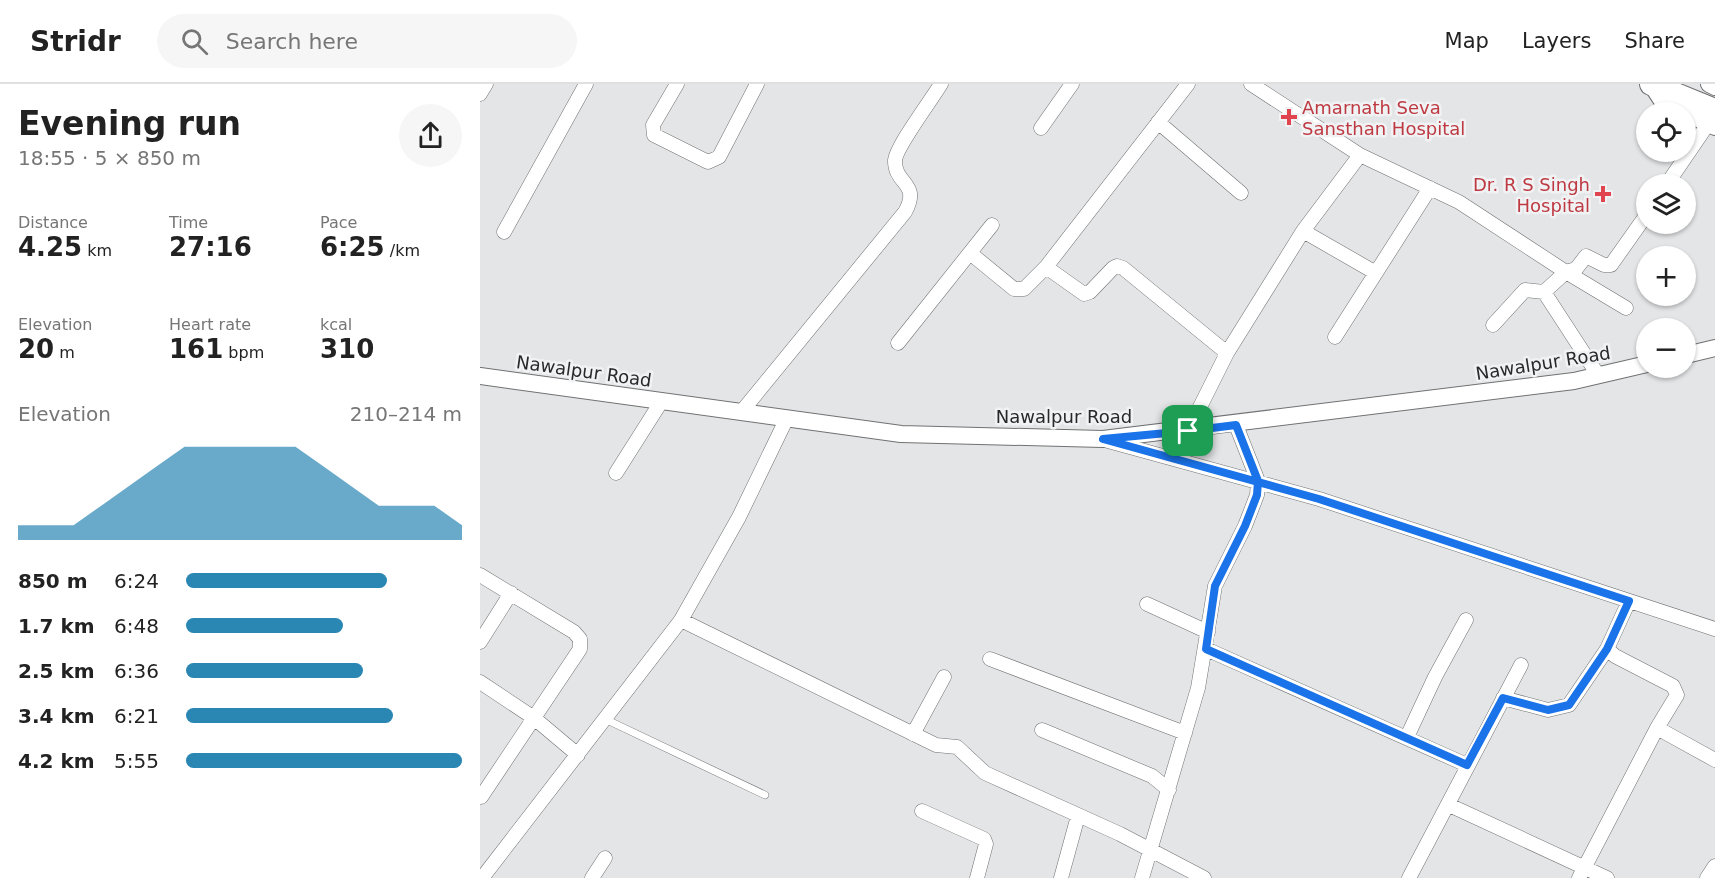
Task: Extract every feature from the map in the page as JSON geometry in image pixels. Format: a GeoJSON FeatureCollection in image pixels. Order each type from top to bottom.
{"type":"FeatureCollection","features":[{"type":"Feature","properties":{"kind":"highway"},"geometry":{"type":"LineString","coordinates":[[1651,84],[1713,120]]}},
{"type":"Feature","properties":{"kind":"highway"},"geometry":{"type":"LineString","coordinates":[[1687,84],[1715,95]]}},
{"type":"Feature","properties":{"kind":"street"},"geometry":{"type":"LineString","coordinates":[[480,94],[486,84]]}},
{"type":"Feature","properties":{"kind":"street"},"geometry":{"type":"LineString","coordinates":[[504,232],[586,84]]}},
{"type":"Feature","properties":{"kind":"street"},"geometry":{"type":"LineString","coordinates":[[677,84],[653,125],[654,135],[708,162],[719,157],[757,84]]}},
{"type":"Feature","properties":{"kind":"street"},"geometry":{"type":"LineString","coordinates":[[743,410],[911,201],[910,190],[897,171],[896,154],[941,84]]}},
{"type":"Feature","properties":{"kind":"street"},"geometry":{"type":"LineString","coordinates":[[1041,128],[1072,84]]}},
{"type":"Feature","properties":{"kind":"street"},"geometry":{"type":"LineString","coordinates":[[970,253],[1020,291],[1024,290],[1046,267],[1188,84]]}},
{"type":"Feature","properties":{"kind":"street"},"geometry":{"type":"LineString","coordinates":[[1251,84],[1360,154],[1459,202],[1626,308]]}},
{"type":"Feature","properties":{"kind":"street"},"geometry":{"type":"LineString","coordinates":[[1651,84],[1664,102]]}},
{"type":"Feature","properties":{"kind":"street"},"geometry":{"type":"LineString","coordinates":[[1709,84],[1715,87]]}},
{"type":"Feature","properties":{"kind":"street"},"geometry":{"type":"LineString","coordinates":[[1674,174],[1713,120],[1696,116]]}},
{"type":"Feature","properties":{"kind":"street"},"geometry":{"type":"LineString","coordinates":[[1158,122],[1241,193]]}},
{"type":"Feature","properties":{"kind":"street"},"geometry":{"type":"LineString","coordinates":[[1188,431],[1227,353],[1303,231],[1360,154]]}},
{"type":"Feature","properties":{"kind":"street"},"geometry":{"type":"LineString","coordinates":[[1335,337],[1430,188]]}},
{"type":"Feature","properties":{"kind":"street"},"geometry":{"type":"LineString","coordinates":[[898,343],[992,225]]}},
{"type":"Feature","properties":{"kind":"street"},"geometry":{"type":"LineString","coordinates":[[1493,325],[1525,290],[1544,292],[1566,272],[1576,269],[1586,256],[1604,265],[1611,265],[1636,230]]}},
{"type":"Feature","properties":{"kind":"street"},"geometry":{"type":"LineString","coordinates":[[1303,231],[1376,273]]}},
{"type":"Feature","properties":{"kind":"street"},"geometry":{"type":"LineString","coordinates":[[1046,267],[1084,294],[1090,292],[1113,268],[1117,266],[1123,268],[1227,353]]}},
{"type":"Feature","properties":{"kind":"street"},"geometry":{"type":"LineString","coordinates":[[1544,292],[1598,375]]}},
{"type":"Feature","properties":{"kind":"street"},"geometry":{"type":"LineString","coordinates":[[1696,353],[1715,348]]}},
{"type":"Feature","properties":{"kind":"street","name":"Nawalpur Road"},"geometry":{"type":"LineString","coordinates":[[480,376],[661,402],[743,410],[786,420],[901,434],[1103,439],[1188,431],[1574,381],[1636,366]]}},
{"type":"Feature","properties":{"kind":"street"},"geometry":{"type":"LineString","coordinates":[[616,473],[661,402]]}},
{"type":"Feature","properties":{"kind":"street"},"geometry":{"type":"LineString","coordinates":[[482,878],[604,718],[660,651],[681,620],[739,517],[786,420]]}},
{"type":"Feature","properties":{"kind":"street"},"geometry":{"type":"LineString","coordinates":[[1142,878],[1185,733],[1206,649],[1215,586],[1253,508],[1258,481],[1236,425]]}},
{"type":"Feature","properties":{"kind":"street"},"geometry":{"type":"LineString","coordinates":[[1103,439],[1258,481],[1715,629]]}},
{"type":"Feature","properties":{"kind":"street"},"geometry":{"type":"LineString","coordinates":[[480,574],[574,632],[580,639],[580,649],[481,797]]}},
{"type":"Feature","properties":{"kind":"street"},"geometry":{"type":"LineString","coordinates":[[480,642],[511,593]]}},
{"type":"Feature","properties":{"kind":"street"},"geometry":{"type":"LineString","coordinates":[[1503,698],[1548,710],[1569,705],[1607,649],[1629,601]]}},
{"type":"Feature","properties":{"kind":"street"},"geometry":{"type":"LineString","coordinates":[[1147,604],[1208,632]]}},
{"type":"Feature","properties":{"kind":"street"},"geometry":{"type":"LineString","coordinates":[[681,620],[936,746],[957,747],[985,773],[1120,834],[1204,878]]}},
{"type":"Feature","properties":{"kind":"street"},"geometry":{"type":"LineString","coordinates":[[1407,737],[1435,676],[1466,620]]}},
{"type":"Feature","properties":{"kind":"street"},"geometry":{"type":"LineString","coordinates":[[1206,649],[1467,765]]}},
{"type":"Feature","properties":{"kind":"street"},"geometry":{"type":"LineString","coordinates":[[1582,873],[1657,728],[1675,702],[1677,690],[1615,656],[1607,649]]}},
{"type":"Feature","properties":{"kind":"street"},"geometry":{"type":"LineString","coordinates":[[990,659],[1185,733]]}},
{"type":"Feature","properties":{"kind":"street"},"geometry":{"type":"LineString","coordinates":[[1409,878],[1521,665]]}},
{"type":"Feature","properties":{"kind":"street"},"geometry":{"type":"LineString","coordinates":[[913,734],[944,677]]}},
{"type":"Feature","properties":{"kind":"street"},"geometry":{"type":"LineString","coordinates":[[480,682],[534,718],[578,755]]}},
{"type":"Feature","properties":{"kind":"street"},"geometry":{"type":"LineString","coordinates":[[1657,728],[1715,760]]}},
{"type":"Feature","properties":{"kind":"street"},"geometry":{"type":"LineString","coordinates":[[1042,730],[1152,776],[1169,790]]}},
{"type":"Feature","properties":{"kind":"street"},"geometry":{"type":"LineString","coordinates":[[1449,805],[1582,873],[1607,878]]}},
{"type":"Feature","properties":{"kind":"street"},"geometry":{"type":"LineString","coordinates":[[922,811],[984,839],[986,844],[977,878]]}},
{"type":"Feature","properties":{"kind":"street"},"geometry":{"type":"LineString","coordinates":[[1061,878],[1078,816]]}},
{"type":"Feature","properties":{"kind":"street"},"geometry":{"type":"LineString","coordinates":[[592,878],[605,858]]}},
{"type":"Feature","properties":{"kind":"street"},"geometry":{"type":"LineString","coordinates":[[1707,878],[1715,866]]}},
{"type":"Feature","properties":{"kind":"lane"},"geometry":{"type":"LineString","coordinates":[[604,718],[765,795]]}},
{"type":"Feature","properties":{"kind":"place","name":"Amarnath Seva Sansthan Hospital"},"geometry":{"type":"Point","coordinates":[1289,117]}},
{"type":"Feature","properties":{"kind":"place","name":"Dr. R S Singh Hospital"},"geometry":{"type":"Point","coordinates":[1603,194]}},
{"type":"Feature","properties":{"kind":"route"},"geometry":{"type":"LineString","coordinates":[[1188,431],[1103,439],[1258,481],[1319,499],[1629,601],[1607,649],[1569,705],[1548,710],[1503,698],[1467,765],[1206,649],[1209,615],[1215,586],[1253,508],[1258,481],[1236,425],[1188,431]]}}]}
